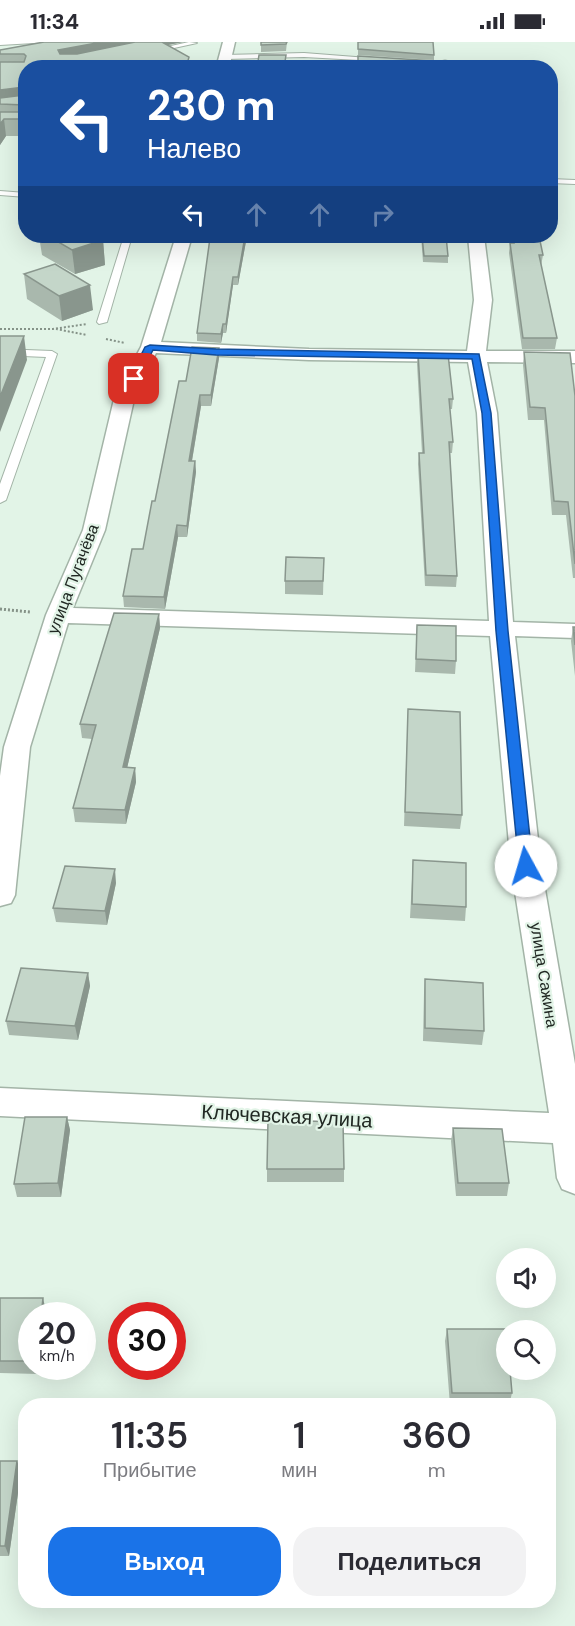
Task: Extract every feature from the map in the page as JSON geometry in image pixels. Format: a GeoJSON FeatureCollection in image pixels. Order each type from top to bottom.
{"type":"FeatureCollection","features":[{"type":"Feature","properties":{"kind":"street"},"geometry":{"type":"LineString","coordinates":[[224,60],[229,42]]}},
{"type":"Feature","properties":{"kind":"street","name":"улица Пугачёва"},"geometry":{"type":"LineString","coordinates":[[0,895],[17,747],[58,615],[94,530],[125,395],[150,347],[182,243]]}},
{"type":"Feature","properties":{"kind":"street","name":"улица Сажина"},"geometry":{"type":"LineString","coordinates":[[477,243],[483,300],[476,356],[487,413],[502,631],[526,866],[572,1129],[575,1178]]}},
{"type":"Feature","properties":{"kind":"street"},"geometry":{"type":"LineString","coordinates":[[150,347],[216,352],[575,357]]}},
{"type":"Feature","properties":{"kind":"street"},"geometry":{"type":"LineString","coordinates":[[58,615],[502,631],[575,631]]}},
{"type":"Feature","properties":{"kind":"street","name":"Ключевская улица"},"geometry":{"type":"LineString","coordinates":[[0,1102],[572,1129]]}},
{"type":"Feature","properties":{"kind":"lane"},"geometry":{"type":"LineString","coordinates":[[0,43],[48,42]]}},
{"type":"Feature","properties":{"kind":"lane"},"geometry":{"type":"LineString","coordinates":[[138,54],[194,43]]}},
{"type":"Feature","properties":{"kind":"lane"},"geometry":{"type":"LineString","coordinates":[[246,60],[304,55],[385,60]]}},
{"type":"Feature","properties":{"kind":"lane"},"geometry":{"type":"LineString","coordinates":[[558,181],[575,182]]}},
{"type":"Feature","properties":{"kind":"lane"},"geometry":{"type":"LineString","coordinates":[[0,193],[18,194]]}},
{"type":"Feature","properties":{"kind":"lane"},"geometry":{"type":"LineString","coordinates":[[102,322],[126,243]]}},
{"type":"Feature","properties":{"kind":"lane"},"geometry":{"type":"LineString","coordinates":[[0,352],[52,354],[0,500]]}},
{"type":"Feature","properties":{"kind":"path"},"geometry":{"type":"LineString","coordinates":[[0,329],[17,327],[53,329],[102,322]]}},
{"type":"Feature","properties":{"kind":"building"},"geometry":{"type":"Polygon","coordinates":[[[44,42],[102,42],[58,50],[60,54],[77,54],[135,42],[162,42],[189,57],[188,60],[25,60],[24,54],[0,54],[0,50],[44,42]]]}},
{"type":"Feature","properties":{"kind":"building"},"geometry":{"type":"Polygon","coordinates":[[[261,42],[287,42],[286,44],[261,45],[261,42]]]}},
{"type":"Feature","properties":{"kind":"building"},"geometry":{"type":"Polygon","coordinates":[[[358,42],[433,42],[434,55],[358,49],[358,42]]]}},
{"type":"Feature","properties":{"kind":"building"},"geometry":{"type":"Polygon","coordinates":[[[259,55],[286,55],[285,60],[258,60],[259,55]]]}},
{"type":"Feature","properties":{"kind":"building"},"geometry":{"type":"Polygon","coordinates":[[[358,56],[420,60],[358,60],[358,56]]]}},
{"type":"Feature","properties":{"kind":"building"},"geometry":{"type":"Polygon","coordinates":[[[0,62],[18,62],[18,88],[0,90],[0,62]]]}},
{"type":"Feature","properties":{"kind":"building"},"geometry":{"type":"Polygon","coordinates":[[[18,96],[18,105],[0,104],[0,98],[18,96]]]}},
{"type":"Feature","properties":{"kind":"building"},"geometry":{"type":"Polygon","coordinates":[[[0,112],[18,112],[18,119],[4,119],[0,124],[0,112]]]}},
{"type":"Feature","properties":{"kind":"building"},"geometry":{"type":"Polygon","coordinates":[[[60,243],[94,243],[72,250],[60,243]]]}},
{"type":"Feature","properties":{"kind":"building"},"geometry":{"type":"Polygon","coordinates":[[[209,243],[244,243],[238,277],[233,277],[226,324],[223,324],[221,334],[197,333],[209,243]]]}},
{"type":"Feature","properties":{"kind":"building"},"geometry":{"type":"Polygon","coordinates":[[[423,243],[447,243],[448,256],[424,256],[423,243]]]}},
{"type":"Feature","properties":{"kind":"building"},"geometry":{"type":"Polygon","coordinates":[[[510,243],[540,243],[543,255],[539,255],[557,338],[523,338],[510,243]]]}},
{"type":"Feature","properties":{"kind":"building"},"geometry":{"type":"Polygon","coordinates":[[[55,264],[90,285],[59,296],[24,274],[55,264]]]}},
{"type":"Feature","properties":{"kind":"building"},"geometry":{"type":"Polygon","coordinates":[[[0,336],[24,336],[0,397],[0,336]]]}},
{"type":"Feature","properties":{"kind":"building"},"geometry":{"type":"Polygon","coordinates":[[[192,347],[219,348],[211,395],[200,395],[189,461],[195,461],[187,526],[177,525],[164,597],[123,596],[132,549],[143,549],[179,381],[186,381],[192,347]]]}},
{"type":"Feature","properties":{"kind":"building"},"geometry":{"type":"Polygon","coordinates":[[[524,352],[570,353],[575,396],[575,564],[568,502],[554,501],[545,408],[530,407],[524,352]]]}},
{"type":"Feature","properties":{"kind":"building"},"geometry":{"type":"Polygon","coordinates":[[[418,353],[448,354],[453,399],[449,399],[453,442],[449,442],[457,576],[426,575],[419,453],[424,453],[418,353]]]}},
{"type":"Feature","properties":{"kind":"building"},"geometry":{"type":"Polygon","coordinates":[[[286,557],[324,558],[323,581],[285,581],[286,557]]]}},
{"type":"Feature","properties":{"kind":"building"},"geometry":{"type":"Polygon","coordinates":[[[114,613],[159,614],[123,767],[135,768],[125,810],[73,808],[96,725],[80,724],[114,613]]]}},
{"type":"Feature","properties":{"kind":"building"},"geometry":{"type":"Polygon","coordinates":[[[417,625],[456,626],[456,661],[416,659],[417,625]]]}},
{"type":"Feature","properties":{"kind":"building"},"geometry":{"type":"Polygon","coordinates":[[[408,709],[460,712],[462,815],[405,812],[408,709]]]}},
{"type":"Feature","properties":{"kind":"building"},"geometry":{"type":"Polygon","coordinates":[[[413,860],[466,863],[466,907],[412,904],[413,860]]]}},
{"type":"Feature","properties":{"kind":"building"},"geometry":{"type":"Polygon","coordinates":[[[65,866],[115,869],[105,911],[53,908],[65,866]]]}},
{"type":"Feature","properties":{"kind":"building"},"geometry":{"type":"Polygon","coordinates":[[[21,968],[88,973],[75,1026],[6,1021],[21,968]]]}},
{"type":"Feature","properties":{"kind":"building"},"geometry":{"type":"Polygon","coordinates":[[[425,979],[483,983],[484,1031],[425,1028],[425,979]]]}},
{"type":"Feature","properties":{"kind":"building"},"geometry":{"type":"Polygon","coordinates":[[[25,1117],[67,1117],[58,1183],[14,1184],[25,1117]]]}},
{"type":"Feature","properties":{"kind":"building"},"geometry":{"type":"Polygon","coordinates":[[[268,1120],[343,1122],[344,1169],[267,1169],[268,1120]]]}},
{"type":"Feature","properties":{"kind":"building"},"geometry":{"type":"Polygon","coordinates":[[[453,1128],[502,1129],[509,1183],[458,1183],[453,1128]]]}},
{"type":"Feature","properties":{"kind":"building"},"geometry":{"type":"Polygon","coordinates":[[[0,1298],[43,1298],[43,1302],[18,1302],[18,1361],[0,1361],[0,1298]]]}},
{"type":"Feature","properties":{"kind":"building"},"geometry":{"type":"Polygon","coordinates":[[[447,1329],[496,1329],[496,1380],[511,1380],[512,1393],[452,1393],[447,1329]]]}},
{"type":"Feature","properties":{"kind":"building"},"geometry":{"type":"Polygon","coordinates":[[[0,1461],[17,1461],[5,1546],[0,1546],[0,1461]]]}},
{"type":"Feature","properties":{"kind":"route"},"geometry":{"type":"LineString","coordinates":[[134,379],[150,347],[216,352],[352,356],[476,356],[487,413],[502,631],[526,866]]}}]}
